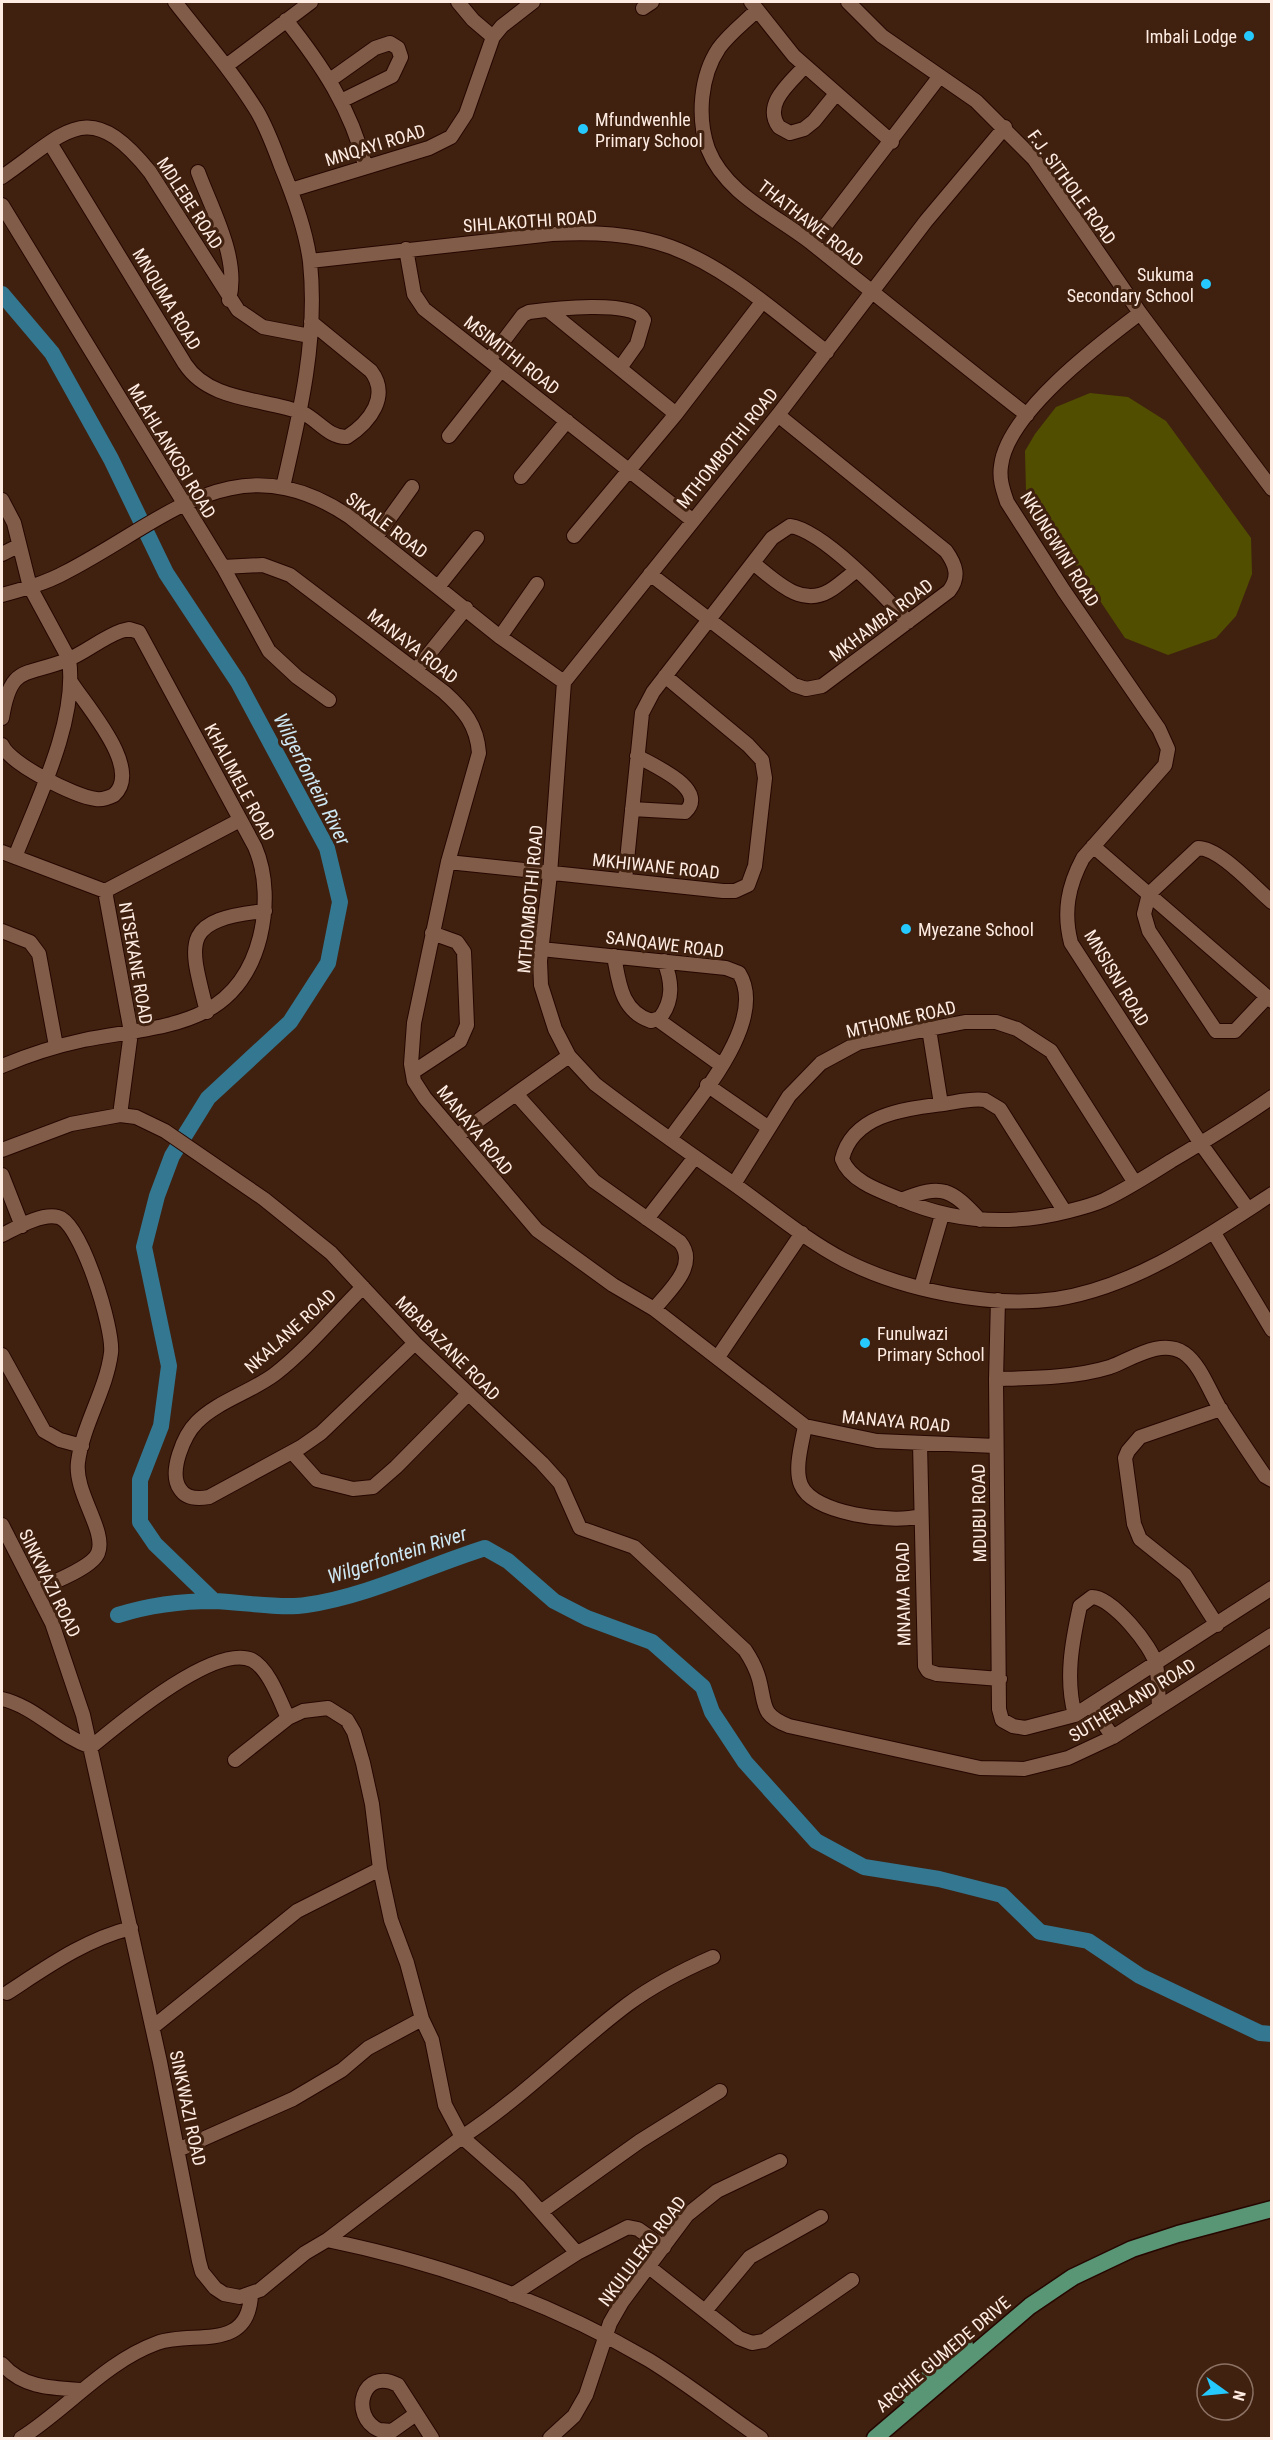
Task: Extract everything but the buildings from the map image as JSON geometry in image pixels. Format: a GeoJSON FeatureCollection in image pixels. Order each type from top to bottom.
{"type":"FeatureCollection","features":[{"type":"Feature","properties":{"kind":"main road","name":"ARCHIE GUMEDE DRIVE"},"geometry":{"type":"LineString","coordinates":[[878,2435],[1030,2306],[1073,2277],[1132,2249],[1207,2225],[1272,2209]]}},
{"type":"Feature","properties":{"kind":"street"},"geometry":{"type":"LineString","coordinates":[[226,66],[311,2]]}},
{"type":"Feature","properties":{"kind":"street"},"geometry":{"type":"LineString","coordinates":[[458,2],[473,20],[493,37]]}},
{"type":"Feature","properties":{"kind":"street","name":"MNQAYI ROAD"},"geometry":{"type":"LineString","coordinates":[[291,190],[365,165],[429,148],[451,137],[466,114],[493,37],[502,26],[532,2]]}},
{"type":"Feature","properties":{"kind":"street","name":"F.J. SITHOLE ROAD"},"geometry":{"type":"LineString","coordinates":[[848,2],[882,36],[976,101],[1005,127],[1034,159],[1140,313],[1272,489]]}},
{"type":"Feature","properties":{"kind":"street"},"geometry":{"type":"LineString","coordinates":[[180,3],[226,66],[267,129],[291,190],[310,261],[311,329],[300,412],[283,488]]}},
{"type":"Feature","properties":{"kind":"street"},"geometry":{"type":"LineString","coordinates":[[754,6],[805,66],[892,141]]}},
{"type":"Feature","properties":{"kind":"street","name":"THATHAWE ROAD"},"geometry":{"type":"LineString","coordinates":[[754,6],[720,47],[711,62],[702,98],[704,131],[708,149],[731,184],[770,216],[812,243],[871,293],[1027,415]]}},
{"type":"Feature","properties":{"kind":"street"},"geometry":{"type":"LineString","coordinates":[[286,20],[330,80],[353,127],[365,165]]}},
{"type":"Feature","properties":{"kind":"street"},"geometry":{"type":"LineString","coordinates":[[330,80],[375,48],[390,43],[398,48],[401,57],[392,76],[341,101]]}},
{"type":"Feature","properties":{"kind":"street"},"geometry":{"type":"LineString","coordinates":[[805,66],[777,99],[773,113],[778,127],[790,133],[804,129],[836,95]]}},
{"type":"Feature","properties":{"kind":"street"},"geometry":{"type":"LineString","coordinates":[[812,243],[940,76]]}},
{"type":"Feature","properties":{"kind":"street","name":"MDLEBE ROAD"},"geometry":{"type":"LineString","coordinates":[[2,177],[65,133],[87,126],[96,126],[113,135],[150,172],[230,300],[245,316],[263,327],[311,329]]}},
{"type":"Feature","properties":{"kind":"street","name":"MTHOMBOTHI ROAD"},"geometry":{"type":"LineString","coordinates":[[1005,127],[926,221],[778,415],[564,682],[550,874],[541,949],[542,986],[555,1029],[569,1056],[595,1084],[843,1260],[921,1287],[998,1300],[1028,1301],[1082,1292],[1125,1277],[1214,1233],[1272,1194]]}},
{"type":"Feature","properties":{"kind":"street","name":"MNQUMA ROAD"},"geometry":{"type":"LineString","coordinates":[[50,143],[197,380],[233,394],[300,412],[336,437],[347,437],[378,405],[380,388],[371,371],[311,329]]}},
{"type":"Feature","properties":{"kind":"street"},"geometry":{"type":"LineString","coordinates":[[198,172],[229,261],[233,286],[230,300]]}},
{"type":"Feature","properties":{"kind":"street","name":"MLAHLANKOSI ROAD"},"geometry":{"type":"LineString","coordinates":[[2,205],[223,567],[268,651],[297,677],[329,700]]}},
{"type":"Feature","properties":{"kind":"street","name":"SIHLAKOTHI ROAD"},"geometry":{"type":"LineString","coordinates":[[310,261],[552,234],[618,235],[672,247],[726,277],[827,352]]}},
{"type":"Feature","properties":{"kind":"street","name":"MSIMITHI ROAD"},"geometry":{"type":"LineString","coordinates":[[406,249],[417,301],[692,520]]}},
{"type":"Feature","properties":{"kind":"street"},"geometry":{"type":"LineString","coordinates":[[574,536],[676,414],[762,302]]}},
{"type":"Feature","properties":{"kind":"street"},"geometry":{"type":"LineString","coordinates":[[489,360],[523,315],[548,310],[620,308],[642,315],[642,334],[620,368]]}},
{"type":"Feature","properties":{"kind":"street"},"geometry":{"type":"LineString","coordinates":[[548,310],[676,414]]}},
{"type":"Feature","properties":{"kind":"street","name":"NKUNGWINI ROAD"},"geometry":{"type":"LineString","coordinates":[[1140,313],[1098,346],[1027,415],[1005,449],[1001,466],[1001,486],[1007,502],[1064,591],[1159,729],[1168,749],[1165,765]]}},
{"type":"Feature","properties":{"kind":"street"},"geometry":{"type":"LineString","coordinates":[[449,436],[501,370]]}},
{"type":"Feature","properties":{"kind":"street","name":"MKHAMBA ROAD"},"geometry":{"type":"LineString","coordinates":[[650,574],[794,685],[806,689],[822,686],[949,591],[956,583],[957,575],[952,560],[917,525],[778,415]]}},
{"type":"Feature","properties":{"kind":"street"},"geometry":{"type":"LineString","coordinates":[[521,477],[567,421]]}},
{"type":"Feature","properties":{"kind":"street","name":"SIKALE ROAD"},"geometry":{"type":"LineString","coordinates":[[2,595],[30,587],[68,571],[182,503],[242,485],[283,488],[333,506],[376,537],[500,637],[564,682]]}},
{"type":"Feature","properties":{"kind":"street"},"geometry":{"type":"LineString","coordinates":[[376,537],[412,487]]}},
{"type":"Feature","properties":{"kind":"street"},"geometry":{"type":"LineString","coordinates":[[2,500],[13,519],[30,587],[69,659],[71,682],[62,726],[45,778],[8,855]]}},
{"type":"Feature","properties":{"kind":"street"},"geometry":{"type":"LineString","coordinates":[[625,880],[642,713],[665,676],[772,538],[790,526],[812,534],[856,571],[908,622]]}},
{"type":"Feature","properties":{"kind":"street"},"geometry":{"type":"LineString","coordinates":[[438,587],[477,538]]}},
{"type":"Feature","properties":{"kind":"street"},"geometry":{"type":"LineString","coordinates":[[2,554],[18,546]]}},
{"type":"Feature","properties":{"kind":"street"},"geometry":{"type":"LineString","coordinates":[[753,563],[786,589],[800,595],[816,596],[828,592],[856,571]]}},
{"type":"Feature","properties":{"kind":"street","name":"MANAYA ROAD"},"geometry":{"type":"LineString","coordinates":[[223,567],[263,565],[290,575],[416,670],[462,708],[478,738],[479,753],[475,774],[448,862],[432,933],[411,1046],[412,1072],[424,1098],[537,1230],[613,1286],[654,1310],[805,1426],[878,1441],[996,1446]]}},
{"type":"Feature","properties":{"kind":"street"},"geometry":{"type":"LineString","coordinates":[[500,637],[537,584]]}},
{"type":"Feature","properties":{"kind":"street"},"geometry":{"type":"LineString","coordinates":[[416,670],[466,608]]}},
{"type":"Feature","properties":{"kind":"street","name":"KHALIMELE ROAD"},"geometry":{"type":"LineString","coordinates":[[2,1066],[56,1046],[182,1022],[207,1012],[222,1001],[250,967],[257,950],[265,910],[262,864],[139,632],[129,629],[111,635],[69,659]]}},
{"type":"Feature","properties":{"kind":"street"},"geometry":{"type":"LineString","coordinates":[[2,718],[5,697],[14,680],[22,674],[69,659]]}},
{"type":"Feature","properties":{"kind":"street","name":"MKHIWANE ROAD"},"geometry":{"type":"LineString","coordinates":[[448,862],[735,891],[748,885],[755,866],[765,778],[762,760],[665,676]]}},
{"type":"Feature","properties":{"kind":"street"},"geometry":{"type":"LineString","coordinates":[[2,745],[10,758],[45,778],[98,800],[114,795],[123,782],[124,773],[117,752],[71,682]]}},
{"type":"Feature","properties":{"kind":"street"},"geometry":{"type":"LineString","coordinates":[[632,809],[685,812],[691,801],[689,792],[682,783],[637,756]]}},
{"type":"Feature","properties":{"kind":"street","name":"MNSISNI ROAD"},"geometry":{"type":"LineString","coordinates":[[1165,765],[1093,846],[1074,876],[1068,896],[1066,923],[1071,943],[1202,1144],[1248,1209]]}},
{"type":"Feature","properties":{"kind":"street"},"geometry":{"type":"LineString","coordinates":[[105,891],[240,820]]}},
{"type":"Feature","properties":{"kind":"street"},"geometry":{"type":"LineString","coordinates":[[1093,846],[1149,894],[1269,999],[1235,1031],[1216,1031],[1149,931],[1144,915],[1149,894],[1190,853],[1204,848],[1226,862],[1272,902]]}},
{"type":"Feature","properties":{"kind":"street","name":"NTSEKANE ROAD"},"geometry":{"type":"LineString","coordinates":[[8,855],[105,891],[131,1032],[120,1114]]}},
{"type":"Feature","properties":{"kind":"street"},"geometry":{"type":"LineString","coordinates":[[207,1012],[193,951],[197,936],[216,920],[232,914],[265,910]]}},
{"type":"Feature","properties":{"kind":"street"},"geometry":{"type":"LineString","coordinates":[[2,931],[30,942],[39,954],[56,1046]]}},
{"type":"Feature","properties":{"kind":"street"},"geometry":{"type":"LineString","coordinates":[[412,1072],[460,1041],[467,1025],[464,952],[457,942],[432,933]]}},
{"type":"Feature","properties":{"kind":"street","name":"SANQAWE ROAD"},"geometry":{"type":"LineString","coordinates":[[541,949],[726,968],[740,973],[746,1006],[743,1023],[734,1046],[670,1139]]}},
{"type":"Feature","properties":{"kind":"street"},"geometry":{"type":"LineString","coordinates":[[614,956],[626,1004],[640,1016],[651,1021],[666,1011],[671,991],[664,961]]}},
{"type":"Feature","properties":{"kind":"street"},"geometry":{"type":"LineString","coordinates":[[657,1019],[721,1065]]}},
{"type":"Feature","properties":{"kind":"street","name":"MTHOME ROAD"},"geometry":{"type":"LineString","coordinates":[[734,1184],[789,1096],[804,1078],[841,1051],[858,1043],[965,1022],[996,1022],[1017,1029],[1035,1039],[1051,1052],[1136,1183]]}},
{"type":"Feature","properties":{"kind":"street"},"geometry":{"type":"LineString","coordinates":[[929,1029],[941,1104]]}},
{"type":"Feature","properties":{"kind":"street"},"geometry":{"type":"LineString","coordinates":[[458,1135],[569,1056]]}},
{"type":"Feature","properties":{"kind":"street"},"geometry":{"type":"LineString","coordinates":[[707,1085],[770,1128]]}},
{"type":"Feature","properties":{"kind":"street"},"geometry":{"type":"LineString","coordinates":[[516,1094],[594,1181],[680,1242],[688,1254],[681,1275],[654,1310]]}},
{"type":"Feature","properties":{"kind":"street"},"geometry":{"type":"LineString","coordinates":[[1065,1212],[996,1105],[979,1099],[886,1114],[862,1128],[844,1150],[842,1159],[850,1173],[880,1191],[942,1215],[980,1220],[1040,1218],[1065,1212],[1102,1201],[1202,1144],[1272,1098]]}},
{"type":"Feature","properties":{"kind":"street"},"geometry":{"type":"LineString","coordinates":[[2,1150],[71,1124],[120,1114]]}},
{"type":"Feature","properties":{"kind":"street","name":"MBABAZANE ROAD"},"geometry":{"type":"LineString","coordinates":[[120,1114],[136,1118],[165,1131],[304,1229],[331,1253],[415,1343],[560,1483],[580,1528],[634,1547],[745,1650],[755,1665],[764,1708],[771,1717],[789,1726]]}},
{"type":"Feature","properties":{"kind":"street"},"geometry":{"type":"LineString","coordinates":[[647,1219],[695,1157]]}},
{"type":"Feature","properties":{"kind":"street"},"geometry":{"type":"LineString","coordinates":[[2,1175],[22,1226]]}},
{"type":"Feature","properties":{"kind":"street"},"geometry":{"type":"LineString","coordinates":[[901,1200],[921,1192],[947,1191],[956,1195],[980,1220]]}},
{"type":"Feature","properties":{"kind":"street"},"geometry":{"type":"LineString","coordinates":[[921,1287],[942,1215]]}},
{"type":"Feature","properties":{"kind":"street"},"geometry":{"type":"LineString","coordinates":[[2,1234],[52,1216],[60,1217],[71,1227],[110,1330],[111,1356],[102,1393],[78,1462],[80,1488],[100,1539],[98,1554],[88,1565],[36,1590]]}},
{"type":"Feature","properties":{"kind":"street"},"geometry":{"type":"LineString","coordinates":[[718,1358],[802,1233]]}},
{"type":"Feature","properties":{"kind":"street"},"geometry":{"type":"LineString","coordinates":[[1214,1233],[1272,1330]]}},
{"type":"Feature","properties":{"kind":"street","name":"NKALANE ROAD"},"geometry":{"type":"LineString","coordinates":[[292,1452],[228,1488],[199,1499],[184,1494],[176,1477],[182,1447],[196,1423],[276,1373],[363,1287]]}},
{"type":"Feature","properties":{"kind":"street","name":"MDUBU ROAD"},"geometry":{"type":"LineString","coordinates":[[998,1300],[996,1446],[999,1714],[1006,1723],[1018,1728],[1036,1727],[1075,1715]]}},
{"type":"Feature","properties":{"kind":"street"},"geometry":{"type":"LineString","coordinates":[[415,1343],[334,1421],[292,1452],[317,1480],[353,1489],[373,1487],[467,1395]]}},
{"type":"Feature","properties":{"kind":"street"},"geometry":{"type":"LineString","coordinates":[[996,1379],[1079,1373],[1109,1367],[1160,1348],[1172,1348],[1183,1353],[1192,1361],[1265,1476],[1272,1480]]}},
{"type":"Feature","properties":{"kind":"street"},"geometry":{"type":"LineString","coordinates":[[2,1355],[44,1431],[60,1440],[82,1446]]}},
{"type":"Feature","properties":{"kind":"street"},"geometry":{"type":"LineString","coordinates":[[1216,1625],[1185,1575],[1140,1539],[1134,1524],[1125,1458],[1140,1437],[1221,1409]]}},
{"type":"Feature","properties":{"kind":"street"},"geometry":{"type":"LineString","coordinates":[[805,1426],[798,1474],[801,1486],[816,1503],[827,1508],[887,1518],[920,1516]]}},
{"type":"Feature","properties":{"kind":"street","name":"MNAMA ROAD"},"geometry":{"type":"LineString","coordinates":[[920,1443],[925,1666],[928,1671],[937,1674],[1000,1679]]}},
{"type":"Feature","properties":{"kind":"street","name":"SINKWAZI ROAD"},"geometry":{"type":"LineString","coordinates":[[2,1526],[36,1590],[62,1647],[90,1747],[153,2027],[202,2272],[215,2288],[224,2294],[240,2297],[251,2295]]}},
{"type":"Feature","properties":{"kind":"street"},"geometry":{"type":"LineString","coordinates":[[1159,1707],[1156,1663],[1115,1606],[1103,1598],[1092,1597],[1085,1600],[1080,1606],[1069,1673],[1070,1696],[1075,1715],[1091,1706],[1156,1663],[1272,1588]]}},
{"type":"Feature","properties":{"kind":"street","name":"SUTHERLAND ROAD"},"geometry":{"type":"LineString","coordinates":[[789,1726],[980,1768],[1024,1769],[1068,1758],[1113,1737],[1272,1635]]}},
{"type":"Feature","properties":{"kind":"street"},"geometry":{"type":"LineString","coordinates":[[2,1699],[34,1711],[69,1738],[90,1747],[150,1699],[212,1665],[233,1658],[244,1658],[257,1664],[288,1718]]}},
{"type":"Feature","properties":{"kind":"street"},"geometry":{"type":"LineString","coordinates":[[1091,1706],[1113,1737]]}},
{"type":"Feature","properties":{"kind":"street"},"geometry":{"type":"LineString","coordinates":[[235,1760],[288,1718],[317,1707],[338,1711],[347,1720],[354,1732],[372,1804],[380,1869],[396,1938],[407,1963],[422,2019],[434,2049],[445,2105],[462,2137],[501,2169],[542,2211],[577,2253]]}},
{"type":"Feature","properties":{"kind":"street"},"geometry":{"type":"LineString","coordinates":[[153,2027],[297,1911],[380,1869]]}},
{"type":"Feature","properties":{"kind":"street"},"geometry":{"type":"LineString","coordinates":[[7,1993],[76,1948],[99,1937],[131,1928]]}},
{"type":"Feature","properties":{"kind":"street"},"geometry":{"type":"LineString","coordinates":[[21,2439],[82,2390],[158,2343],[206,2338],[239,2328],[248,2315],[251,2295],[462,2137],[500,2112],[628,2004],[683,1970],[713,1958]]}},
{"type":"Feature","properties":{"kind":"street"},"geometry":{"type":"LineString","coordinates":[[178,2150],[293,2099],[342,2070],[368,2048],[422,2019]]}},
{"type":"Feature","properties":{"kind":"street"},"geometry":{"type":"LineString","coordinates":[[542,2211],[649,2135],[720,2091]]}},
{"type":"Feature","properties":{"kind":"street","name":"NKULULEKO ROAD"},"geometry":{"type":"LineString","coordinates":[[550,2439],[574,2416],[586,2395],[605,2337],[621,2302],[696,2207],[717,2191],[780,2161]]}},
{"type":"Feature","properties":{"kind":"street"},"geometry":{"type":"LineString","coordinates":[[705,2311],[750,2257],[821,2217]]}},
{"type":"Feature","properties":{"kind":"street"},"geometry":{"type":"LineString","coordinates":[[512,2295],[577,2253],[628,2227],[638,2229],[664,2247]]}},
{"type":"Feature","properties":{"kind":"street"},"geometry":{"type":"LineString","coordinates":[[327,2240],[428,2266],[575,2320],[682,2381],[761,2439]]}},
{"type":"Feature","properties":{"kind":"street"},"geometry":{"type":"LineString","coordinates":[[650,2267],[746,2342],[759,2343],[852,2280]]}},
{"type":"Feature","properties":{"kind":"street"},"geometry":{"type":"LineString","coordinates":[[2,2364],[16,2378],[33,2385],[82,2390]]}},
{"type":"Feature","properties":{"kind":"street"},"geometry":{"type":"LineString","coordinates":[[416,2414],[432,2439]]}},
{"type":"Feature","properties":{"kind":"shaded area"},"geometry":{"type":"Polygon","coordinates":[[[1090,393],[1128,397],[1166,421],[1251,538],[1252,574],[1236,616],[1216,638],[1168,655],[1125,638],[1026,491],[1025,451],[1035,434],[1056,407],[1090,393]]]}},
{"type":"Feature","properties":{"kind":"waterway","name":"Wilgerfontein River"},"geometry":{"type":"LineString","coordinates":[[2,294],[52,353],[111,459],[166,573],[238,682],[327,848],[340,902],[328,963],[290,1022],[208,1098],[172,1156],[157,1196],[144,1247],[169,1366],[161,1426],[140,1480],[140,1522],[155,1544],[214,1601],[285,1606],[306,1605],[352,1595],[485,1548],[508,1561],[554,1601],[587,1618],[652,1642],[703,1687],[712,1712],[745,1762],[816,1841],[864,1867],[939,1879],[1002,1895],[1040,1932],[1088,1941],[1140,1976],[1260,2033],[1272,2034]]}},
{"type":"Feature","properties":{"kind":"waterway"},"geometry":{"type":"LineString","coordinates":[[118,1615],[166,1604],[214,1601]]}},
{"type":"Feature","properties":{"kind":"place","name":"Imbali Lodge"},"geometry":{"type":"Point","coordinates":[1249,36]}},
{"type":"Feature","properties":{"kind":"place","name":"Mfundwenhle Primary School"},"geometry":{"type":"Point","coordinates":[583,129]}},
{"type":"Feature","properties":{"kind":"place","name":"Sukuma Secondary School"},"geometry":{"type":"Point","coordinates":[1206,284]}},
{"type":"Feature","properties":{"kind":"place","name":"Myezane School"},"geometry":{"type":"Point","coordinates":[906,929]}},
{"type":"Feature","properties":{"kind":"place","name":"Funulwazi Primary School"},"geometry":{"type":"Point","coordinates":[865,1343]}}]}
